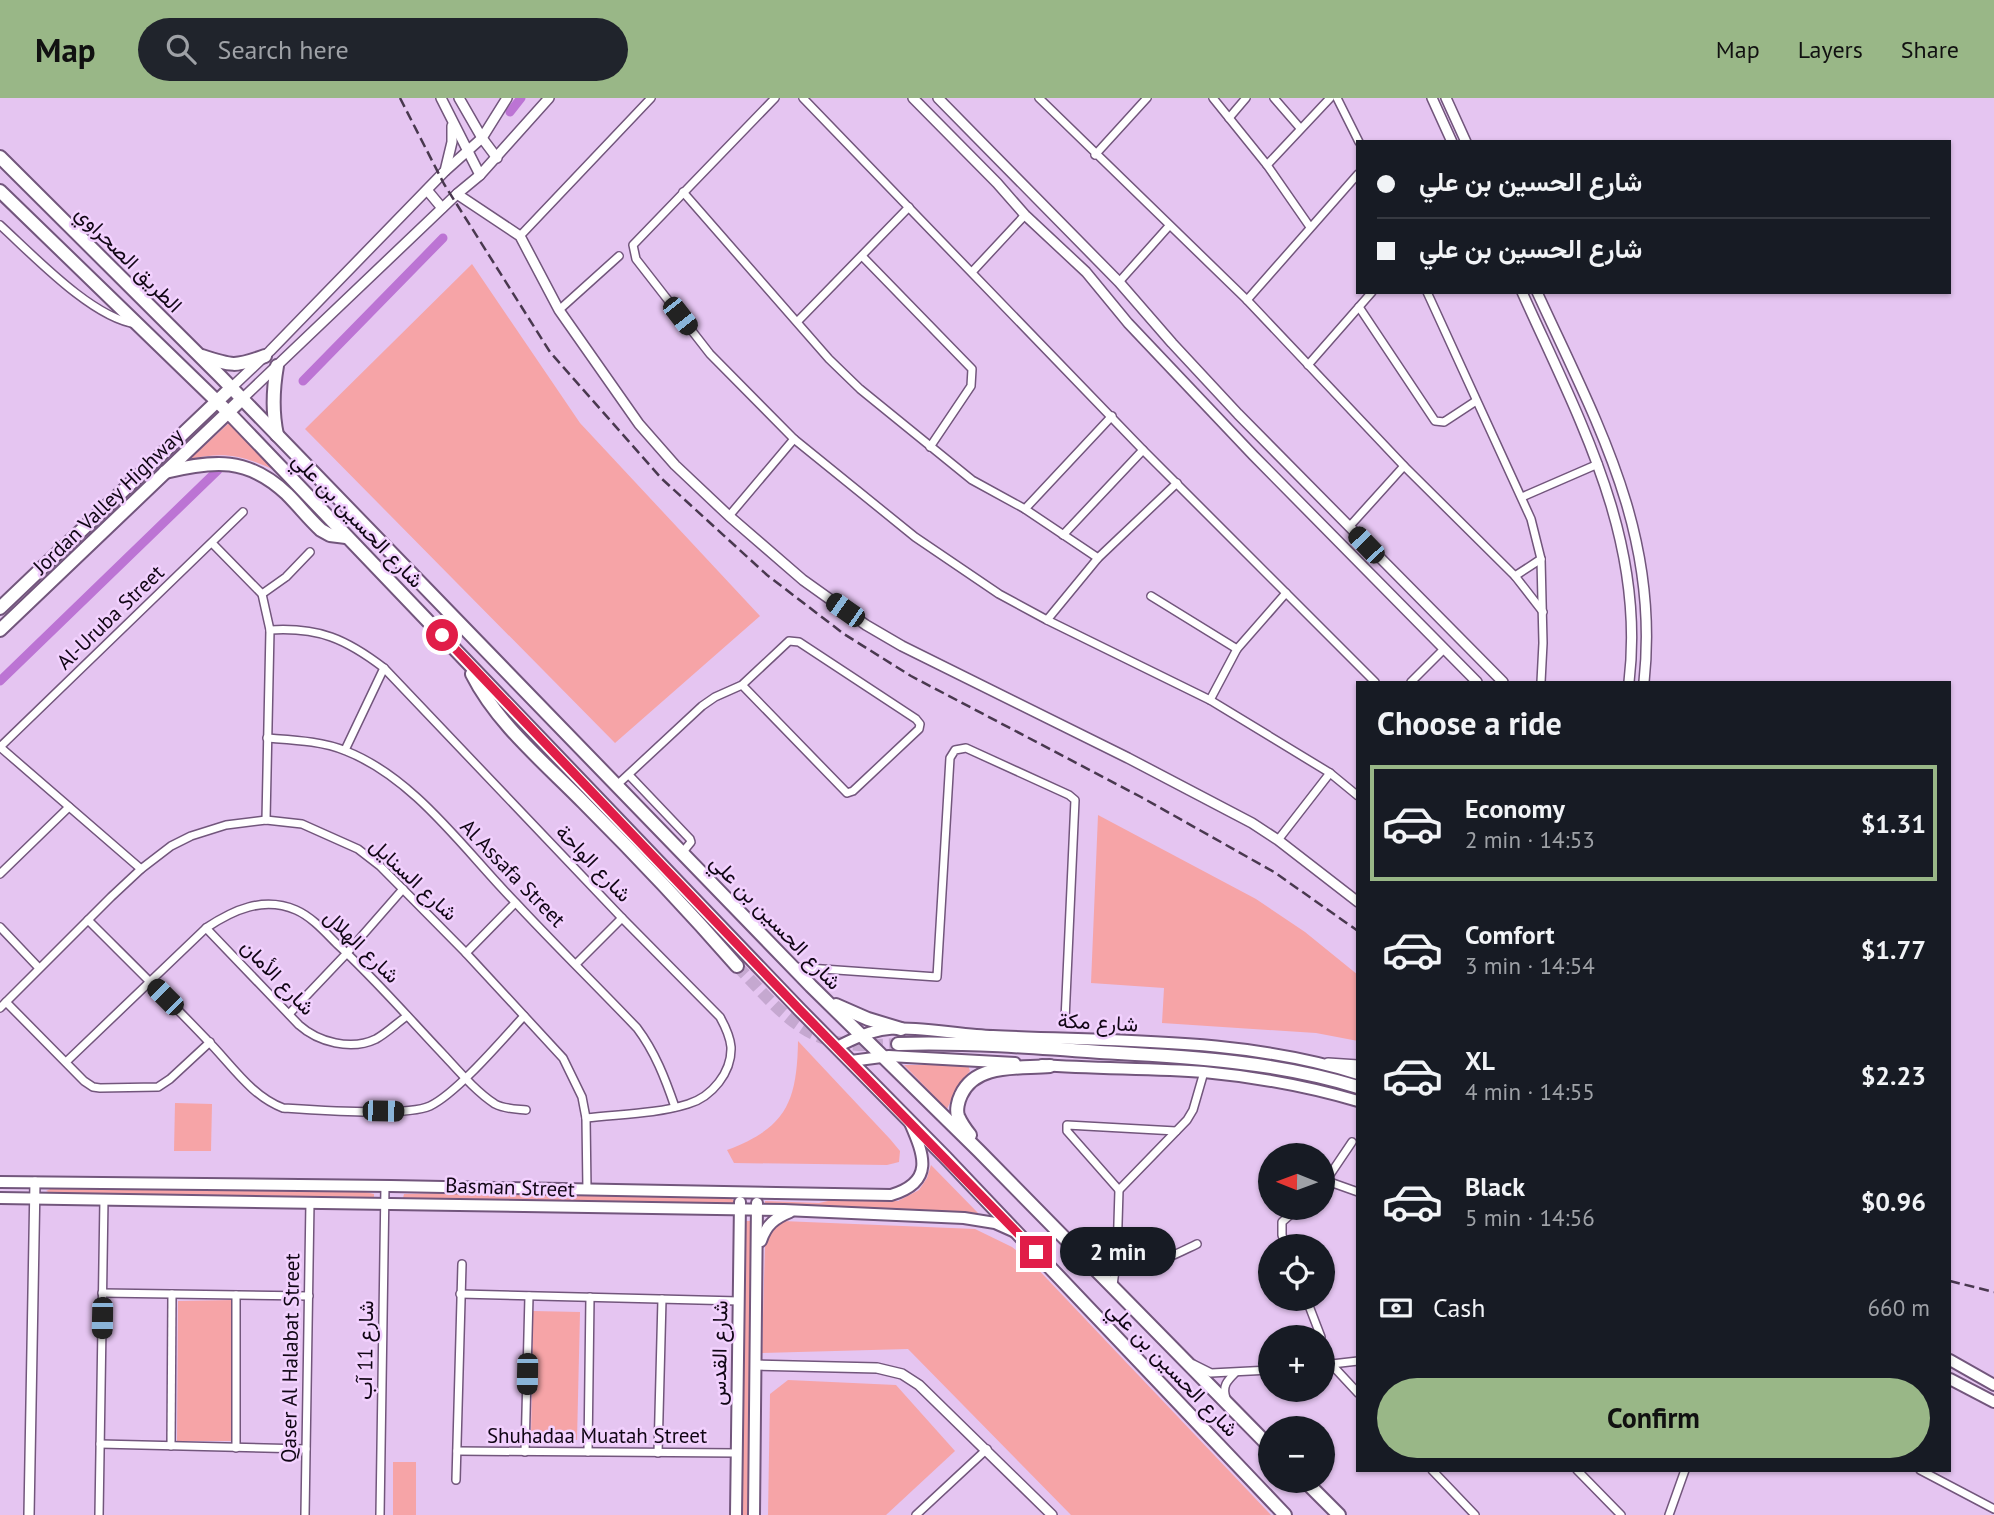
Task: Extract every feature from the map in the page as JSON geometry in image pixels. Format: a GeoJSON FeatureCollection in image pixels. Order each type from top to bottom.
{"type":"FeatureCollection","features":[{"type":"Feature","properties":{"kind":"highway","name":"الطريق الصحراوي"},"geometry":{"type":"LineString","coordinates":[[0,157],[231,387]]}},
{"type":"Feature","properties":{"kind":"highway","name":"الطريق الصحراوي"},"geometry":{"type":"LineString","coordinates":[[0,191],[217,401]]}},
{"type":"Feature","properties":{"kind":"highway"},"geometry":{"type":"LineString","coordinates":[[199,355],[225,364],[240,365],[265,356]]}},
{"type":"Feature","properties":{"kind":"highway"},"geometry":{"type":"LineString","coordinates":[[277,366],[273,398],[277,435]]}},
{"type":"Feature","properties":{"kind":"highway"},"geometry":{"type":"LineString","coordinates":[[193,425],[202,404],[198,382]]}},
{"type":"Feature","properties":{"kind":"highway","name":"شارع الحسين بن علي"},"geometry":{"type":"LineString","coordinates":[[231,387],[793,967],[979,1151],[1258,1435]]}},
{"type":"Feature","properties":{"kind":"highway","name":"Jordan Valley Highway"},"geometry":{"type":"LineString","coordinates":[[0,608],[231,387]]}},
{"type":"Feature","properties":{"kind":"highway","name":"Jordan Valley Highway"},"geometry":{"type":"LineString","coordinates":[[0,630],[242,399]]}},
{"type":"Feature","properties":{"kind":"highway","name":"شارع الحسين بن علي"},"geometry":{"type":"LineString","coordinates":[[217,401],[1285,1515]]}},
{"type":"Feature","properties":{"kind":"highway"},"geometry":{"type":"LineString","coordinates":[[164,472],[204,464],[229,463],[243,466],[256,471],[276,485],[321,530],[330,535],[346,537]]}},
{"type":"Feature","properties":{"kind":"highway"},"geometry":{"type":"LineString","coordinates":[[465,658],[491,705],[512,729],[622,841],[737,966]]}},
{"type":"Feature","properties":{"kind":"highway"},"geometry":{"type":"LineString","coordinates":[[823,997],[868,1019],[901,1029]]}},
{"type":"Feature","properties":{"kind":"highway"},"geometry":{"type":"LineString","coordinates":[[898,1044],[1060,1049],[1238,1062],[1306,1072],[1356,1086]]}},
{"type":"Feature","properties":{"kind":"highway"},"geometry":{"type":"LineString","coordinates":[[979,1151],[957,1115],[958,1101],[964,1088],[981,1073],[1051,1066]]}},
{"type":"Feature","properties":{"kind":"highway"},"geometry":{"type":"LineString","coordinates":[[1317,1493],[1339,1515]]}},
{"type":"Feature","properties":{"kind":"main road","name":"شارع مكة"},"geometry":{"type":"LineString","coordinates":[[837,1047],[862,1035],[901,1029],[962,1035],[1192,1045],[1270,1054],[1356,1073]]}},
{"type":"Feature","properties":{"kind":"main road"},"geometry":{"type":"LineString","coordinates":[[851,1061],[883,1056],[1204,1072],[1302,1086],[1356,1100]]}},
{"type":"Feature","properties":{"kind":"main road","name":"Basman Street"},"geometry":{"type":"LineString","coordinates":[[0,1182],[891,1195],[906,1190],[919,1179],[923,1163],[923,1154],[909,1120]]}},
{"type":"Feature","properties":{"kind":"main road","name":"شارع القدس"},"geometry":{"type":"LineString","coordinates":[[736,1515],[740,1192]]}},
{"type":"Feature","properties":{"kind":"main road"},"geometry":{"type":"LineString","coordinates":[[754,1515],[757,1193]]}},
{"type":"Feature","properties":{"kind":"main road","name":"Basman Street"},"geometry":{"type":"LineString","coordinates":[[0,1198],[385,1202],[590,1209],[740,1209],[964,1218],[995,1223],[1016,1232]]}},
{"type":"Feature","properties":{"kind":"main road"},"geometry":{"type":"LineString","coordinates":[[719,1209],[732,1219],[740,1233]]}},
{"type":"Feature","properties":{"kind":"main road"},"geometry":{"type":"LineString","coordinates":[[758,1250],[767,1226],[775,1218],[791,1211]]}},
{"type":"Feature","properties":{"kind":"main road"},"geometry":{"type":"LineString","coordinates":[[1951,1361],[1994,1385]]}},
{"type":"Feature","properties":{"kind":"main road"},"geometry":{"type":"LineString","coordinates":[[1951,1380],[1994,1402]]}},
{"type":"Feature","properties":{"kind":"street"},"geometry":{"type":"LineString","coordinates":[[441,98],[480,175]]}},
{"type":"Feature","properties":{"kind":"street"},"geometry":{"type":"LineString","coordinates":[[459,98],[496,158]]}},
{"type":"Feature","properties":{"kind":"street"},"geometry":{"type":"LineString","coordinates":[[231,387],[265,356],[444,172],[482,138],[507,98]]}},
{"type":"Feature","properties":{"kind":"street"},"geometry":{"type":"LineString","coordinates":[[242,399],[480,175],[549,98]]}},
{"type":"Feature","properties":{"kind":"street"},"geometry":{"type":"LineString","coordinates":[[520,236],[651,98]]}},
{"type":"Feature","properties":{"kind":"street"},"geometry":{"type":"LineString","coordinates":[[775,98],[635,241],[633,252],[636,259],[710,355],[794,439],[884,514],[943,557],[999,594],[1047,621],[1210,700],[1330,773],[1356,794]]}},
{"type":"Feature","properties":{"kind":"street"},"geometry":{"type":"LineString","coordinates":[[803,98],[1143,450],[1374,681]]}},
{"type":"Feature","properties":{"kind":"street"},"geometry":{"type":"LineString","coordinates":[[913,98],[1025,215],[1086,272],[1128,323],[1226,426],[1476,681]]}},
{"type":"Feature","properties":{"kind":"street"},"geometry":{"type":"LineString","coordinates":[[938,98],[1119,282],[1237,414],[1502,681]]}},
{"type":"Feature","properties":{"kind":"street"},"geometry":{"type":"LineString","coordinates":[[1040,98],[1095,155],[1247,300],[1404,466],[1515,576],[1543,612]]}},
{"type":"Feature","properties":{"kind":"street"},"geometry":{"type":"LineString","coordinates":[[1095,155],[1147,98]]}},
{"type":"Feature","properties":{"kind":"street"},"geometry":{"type":"LineString","coordinates":[[1213,98],[1310,227]]}},
{"type":"Feature","properties":{"kind":"street"},"geometry":{"type":"LineString","coordinates":[[1228,118],[1246,98]]}},
{"type":"Feature","properties":{"kind":"street"},"geometry":{"type":"LineString","coordinates":[[1273,98],[1300,128]]}},
{"type":"Feature","properties":{"kind":"street"},"geometry":{"type":"LineString","coordinates":[[1266,165],[1330,98]]}},
{"type":"Feature","properties":{"kind":"street"},"geometry":{"type":"LineString","coordinates":[[1337,98],[1358,140]]}},
{"type":"Feature","properties":{"kind":"street"},"geometry":{"type":"LineString","coordinates":[[1432,98],[1451,140]]}},
{"type":"Feature","properties":{"kind":"street"},"geometry":{"type":"LineString","coordinates":[[1446,98],[1465,140]]}},
{"type":"Feature","properties":{"kind":"street"},"geometry":{"type":"LineString","coordinates":[[444,172],[452,142],[452,121]]}},
{"type":"Feature","properties":{"kind":"street"},"geometry":{"type":"LineString","coordinates":[[1247,300],[1356,176]]}},
{"type":"Feature","properties":{"kind":"street"},"geometry":{"type":"LineString","coordinates":[[427,190],[442,208]]}},
{"type":"Feature","properties":{"kind":"street"},"geometry":{"type":"LineString","coordinates":[[683,192],[829,359],[860,389],[972,480],[1025,509],[1098,558]]}},
{"type":"Feature","properties":{"kind":"street"},"geometry":{"type":"LineString","coordinates":[[457,194],[520,236],[559,310],[639,424],[675,465],[803,580],[866,625],[901,646],[1128,758],[1252,823],[1356,900]]}},
{"type":"Feature","properties":{"kind":"street"},"geometry":{"type":"LineString","coordinates":[[798,321],[909,207]]}},
{"type":"Feature","properties":{"kind":"street"},"geometry":{"type":"LineString","coordinates":[[972,272],[1025,215]]}},
{"type":"Feature","properties":{"kind":"street"},"geometry":{"type":"LineString","coordinates":[[0,225],[91,304],[127,323],[140,324]]}},
{"type":"Feature","properties":{"kind":"street"},"geometry":{"type":"LineString","coordinates":[[1119,282],[1170,226]]}},
{"type":"Feature","properties":{"kind":"street"},"geometry":{"type":"LineString","coordinates":[[559,310],[619,256]]}},
{"type":"Feature","properties":{"kind":"street"},"geometry":{"type":"LineString","coordinates":[[862,256],[972,369],[971,386],[930,447]]}},
{"type":"Feature","properties":{"kind":"street"},"geometry":{"type":"LineString","coordinates":[[1308,365],[1370,294]]}},
{"type":"Feature","properties":{"kind":"street"},"geometry":{"type":"LineString","coordinates":[[1428,294],[1531,519],[1541,559],[1541,681]]}},
{"type":"Feature","properties":{"kind":"street"},"geometry":{"type":"LineString","coordinates":[[1523,294],[1610,497],[1626,565],[1632,637],[1629,681]]}},
{"type":"Feature","properties":{"kind":"street"},"geometry":{"type":"LineString","coordinates":[[1537,294],[1609,452],[1629,509],[1645,592],[1644,681]]}},
{"type":"Feature","properties":{"kind":"street"},"geometry":{"type":"LineString","coordinates":[[1359,307],[1434,421],[1444,422],[1476,401]]}},
{"type":"Feature","properties":{"kind":"street"},"geometry":{"type":"LineString","coordinates":[[1226,426],[1237,414]]}},
{"type":"Feature","properties":{"kind":"street"},"geometry":{"type":"LineString","coordinates":[[1025,509],[1112,416]]}},
{"type":"Feature","properties":{"kind":"street"},"geometry":{"type":"LineString","coordinates":[[729,516],[794,439]]}},
{"type":"Feature","properties":{"kind":"street"},"geometry":{"type":"LineString","coordinates":[[1063,535],[1143,450]]}},
{"type":"Feature","properties":{"kind":"street"},"geometry":{"type":"LineString","coordinates":[[1522,497],[1598,464]]}},
{"type":"Feature","properties":{"kind":"street"},"geometry":{"type":"LineString","coordinates":[[1349,527],[1404,466]]}},
{"type":"Feature","properties":{"kind":"street"},"geometry":{"type":"LineString","coordinates":[[1047,621],[1098,558],[1177,483]]}},
{"type":"Feature","properties":{"kind":"street","name":"Al-Uruba Street"},"geometry":{"type":"LineString","coordinates":[[0,747],[243,512]]}},
{"type":"Feature","properties":{"kind":"street"},"geometry":{"type":"LineString","coordinates":[[212,543],[262,594],[266,602],[270,630],[266,821]]}},
{"type":"Feature","properties":{"kind":"street"},"geometry":{"type":"LineString","coordinates":[[262,594],[286,577],[310,552]]}},
{"type":"Feature","properties":{"kind":"street"},"geometry":{"type":"LineString","coordinates":[[1515,576],[1541,559]]}},
{"type":"Feature","properties":{"kind":"street"},"geometry":{"type":"LineString","coordinates":[[1210,700],[1237,649],[1286,593]]}},
{"type":"Feature","properties":{"kind":"street"},"geometry":{"type":"LineString","coordinates":[[1152,596],[1237,649]]}},
{"type":"Feature","properties":{"kind":"street","name":"شارع الواحة"},"geometry":{"type":"LineString","coordinates":[[270,630],[300,629],[325,634],[345,641],[384,668],[720,1017],[728,1032],[731,1048],[729,1063],[723,1077],[701,1098],[674,1107],[586,1118]]}},
{"type":"Feature","properties":{"kind":"street"},"geometry":{"type":"LineString","coordinates":[[617,785],[702,706],[742,685],[786,643],[799,642],[916,719],[920,724],[919,729],[853,792],[847,793],[742,685]]}},
{"type":"Feature","properties":{"kind":"street"},"geometry":{"type":"LineString","coordinates":[[1412,681],[1444,649]]}},
{"type":"Feature","properties":{"kind":"street"},"geometry":{"type":"LineString","coordinates":[[345,750],[384,668]]}},
{"type":"Feature","properties":{"kind":"street","name":"Al Assafa Street"},"geometry":{"type":"LineString","coordinates":[[267,738],[307,742],[345,750],[394,779],[421,801],[650,1045],[660,1065],[674,1107]]}},
{"type":"Feature","properties":{"kind":"street"},"geometry":{"type":"LineString","coordinates":[[0,747],[141,869]]}},
{"type":"Feature","properties":{"kind":"street"},"geometry":{"type":"LineString","coordinates":[[793,967],[937,977],[950,758],[955,750],[965,748],[1069,794],[1075,800],[1065,1020]]}},
{"type":"Feature","properties":{"kind":"street"},"geometry":{"type":"LineString","coordinates":[[1278,840],[1330,773]]}},
{"type":"Feature","properties":{"kind":"street"},"geometry":{"type":"LineString","coordinates":[[629,775],[691,840],[682,853]]}},
{"type":"Feature","properties":{"kind":"street"},"geometry":{"type":"LineString","coordinates":[[0,874],[69,807]]}},
{"type":"Feature","properties":{"kind":"street"},"geometry":{"type":"LineString","coordinates":[[658,827],[669,816]]}},
{"type":"Feature","properties":{"kind":"street","name":"شارع السنايل"},"geometry":{"type":"LineString","coordinates":[[3,1005],[141,869],[171,846],[191,836],[226,825],[266,821],[302,824],[358,849],[380,866],[466,953],[563,1058],[582,1097],[586,1118],[587,1190]]}},
{"type":"Feature","properties":{"kind":"street"},"geometry":{"type":"LineString","coordinates":[[289,1014],[347,953],[402,889]]}},
{"type":"Feature","properties":{"kind":"street"},"geometry":{"type":"LineString","coordinates":[[466,953],[515,903]]}},
{"type":"Feature","properties":{"kind":"street","name":"شارع الهلال"},"geometry":{"type":"LineString","coordinates":[[66,1062],[206,928],[240,908],[258,905],[285,907],[309,918],[347,953],[465,1077],[497,1105],[526,1110]]}},
{"type":"Feature","properties":{"kind":"street"},"geometry":{"type":"LineString","coordinates":[[576,964],[622,918]]}},
{"type":"Feature","properties":{"kind":"street"},"geometry":{"type":"LineString","coordinates":[[88,920],[210,1042],[258,1095],[283,1108],[418,1110],[437,1102],[524,1016]]}},
{"type":"Feature","properties":{"kind":"street"},"geometry":{"type":"LineString","coordinates":[[0,927],[39,968]]}},
{"type":"Feature","properties":{"kind":"street","name":"شارع الأمان"},"geometry":{"type":"LineString","coordinates":[[206,928],[310,1035],[356,1043],[377,1038],[407,1016]]}},
{"type":"Feature","properties":{"kind":"street"},"geometry":{"type":"LineString","coordinates":[[3,1005],[84,1082],[93,1087],[158,1087],[210,1042]]}},
{"type":"Feature","properties":{"kind":"street"},"geometry":{"type":"LineString","coordinates":[[1319,1063],[1356,1065]]}},
{"type":"Feature","properties":{"kind":"street"},"geometry":{"type":"LineString","coordinates":[[1113,1286],[1119,1190],[1193,1110],[1204,1072]]}},
{"type":"Feature","properties":{"kind":"street"},"geometry":{"type":"LineString","coordinates":[[1119,1190],[1067,1131],[1068,1125],[1176,1130]]}},
{"type":"Feature","properties":{"kind":"street"},"geometry":{"type":"LineString","coordinates":[[1335,1168],[1352,1142]]}},
{"type":"Feature","properties":{"kind":"street"},"geometry":{"type":"LineString","coordinates":[[29,1515],[34,1182]]}},
{"type":"Feature","properties":{"kind":"street","name":"شارع 11 آب"},"geometry":{"type":"LineString","coordinates":[[380,1515],[385,1186]]}},
{"type":"Feature","properties":{"kind":"street"},"geometry":{"type":"LineString","coordinates":[[1335,1186],[1356,1191]]}},
{"type":"Feature","properties":{"kind":"street"},"geometry":{"type":"LineString","coordinates":[[99,1515],[104,1199]]}},
{"type":"Feature","properties":{"kind":"street","name":"Qaser Al Halabat Street"},"geometry":{"type":"LineString","coordinates":[[305,1515],[310,1202]]}},
{"type":"Feature","properties":{"kind":"street"},"geometry":{"type":"LineString","coordinates":[[1116,1246],[1135,1257],[1152,1262],[1197,1244]]}},
{"type":"Feature","properties":{"kind":"street"},"geometry":{"type":"LineString","coordinates":[[1081,1255],[1094,1262],[1116,1256]]}},
{"type":"Feature","properties":{"kind":"street","name":"Shuhadaa Muatah Street"},"geometry":{"type":"LineString","coordinates":[[456,1480],[461,1264]]}},
{"type":"Feature","properties":{"kind":"street"},"geometry":{"type":"LineString","coordinates":[[102,1293],[309,1296]]}},
{"type":"Feature","properties":{"kind":"street"},"geometry":{"type":"LineString","coordinates":[[171,1446],[172,1294]]}},
{"type":"Feature","properties":{"kind":"street"},"geometry":{"type":"LineString","coordinates":[[460,1294],[739,1301]]}},
{"type":"Feature","properties":{"kind":"street"},"geometry":{"type":"LineString","coordinates":[[236,1295],[236,1448]]}},
{"type":"Feature","properties":{"kind":"street"},"geometry":{"type":"LineString","coordinates":[[525,1452],[529,1296]]}},
{"type":"Feature","properties":{"kind":"street"},"geometry":{"type":"LineString","coordinates":[[588,1452],[590,1297]]}},
{"type":"Feature","properties":{"kind":"street"},"geometry":{"type":"LineString","coordinates":[[658,1453],[662,1299]]}},
{"type":"Feature","properties":{"kind":"street"},"geometry":{"type":"LineString","coordinates":[[1184,1359],[1210,1373],[1258,1371]]}},
{"type":"Feature","properties":{"kind":"street"},"geometry":{"type":"LineString","coordinates":[[1335,1364],[1356,1361]]}},
{"type":"Feature","properties":{"kind":"street"},"geometry":{"type":"LineString","coordinates":[[756,1365],[877,1368],[902,1374],[919,1385],[1052,1515]]}},
{"type":"Feature","properties":{"kind":"street"},"geometry":{"type":"LineString","coordinates":[[1335,1372],[1356,1391]]}},
{"type":"Feature","properties":{"kind":"street"},"geometry":{"type":"LineString","coordinates":[[1228,1404],[1223,1390],[1236,1373]]}},
{"type":"Feature","properties":{"kind":"street"},"geometry":{"type":"LineString","coordinates":[[100,1444],[306,1449]]}},
{"type":"Feature","properties":{"kind":"street"},"geometry":{"type":"LineString","coordinates":[[916,1515],[987,1449]]}},
{"type":"Feature","properties":{"kind":"street","name":"Shuhadaa Muatah Street"},"geometry":{"type":"LineString","coordinates":[[457,1451],[737,1453]]}},
{"type":"Feature","properties":{"kind":"street"},"geometry":{"type":"LineString","coordinates":[[1434,1472],[1475,1515]]}},
{"type":"Feature","properties":{"kind":"street"},"geometry":{"type":"LineString","coordinates":[[1579,1472],[1621,1515]]}},
{"type":"Feature","properties":{"kind":"street"},"geometry":{"type":"LineString","coordinates":[[1669,1515],[1684,1472]]}},
{"type":"Feature","properties":{"kind":"street"},"geometry":{"type":"LineString","coordinates":[[1924,1472],[1994,1509]]}},
{"type":"Feature","properties":{"kind":"shaded area"},"geometry":{"type":"Polygon","coordinates":[[[472,264],[580,423],[760,616],[615,743],[305,429],[472,264]]]}},
{"type":"Feature","properties":{"kind":"shaded area"},"geometry":{"type":"Polygon","coordinates":[[[230,422],[278,472],[235,456],[214,455],[190,459],[230,422]]]}},
{"type":"Feature","properties":{"kind":"shaded area"},"geometry":{"type":"Polygon","coordinates":[[[1098,815],[1256,899],[1305,932],[1356,973],[1356,1041],[1316,1033],[1162,1023],[1164,988],[1091,983],[1098,815]]]}},
{"type":"Feature","properties":{"kind":"shaded area"},"geometry":{"type":"Polygon","coordinates":[[[798,1041],[890,1139],[900,1151],[899,1162],[887,1165],[734,1163],[727,1150],[763,1132],[784,1110],[795,1081],[798,1041]]]}},
{"type":"Feature","properties":{"kind":"shaded area"},"geometry":{"type":"Polygon","coordinates":[[[904,1065],[968,1065],[970,1071],[959,1084],[947,1109],[904,1065]]]}},
{"type":"Feature","properties":{"kind":"shaded area"},"geometry":{"type":"Polygon","coordinates":[[[175,1103],[212,1104],[211,1151],[174,1151],[175,1103]]]}},
{"type":"Feature","properties":{"kind":"shaded area"},"geometry":{"type":"Polygon","coordinates":[[[931,1165],[978,1213],[765,1205],[765,1201],[898,1201],[919,1190],[931,1165]]]}},
{"type":"Feature","properties":{"kind":"shaded area"},"geometry":{"type":"Polygon","coordinates":[[[105,1188],[365,1192],[374,1194],[374,1197],[46,1191],[105,1188]]]}},
{"type":"Feature","properties":{"kind":"shaded area"},"geometry":{"type":"Polygon","coordinates":[[[404,1194],[728,1197],[739,1203],[403,1198],[404,1194]]]}},
{"type":"Feature","properties":{"kind":"shaded area"},"geometry":{"type":"Polygon","coordinates":[[[745,1221],[753,1221],[750,1515],[742,1515],[745,1221]]]}},
{"type":"Feature","properties":{"kind":"shaded area"},"geometry":{"type":"Polygon","coordinates":[[[782,1221],[975,1229],[1012,1247],[1031,1262],[1271,1515],[1071,1515],[908,1349],[762,1353],[765,1245],[782,1221]]]}},
{"type":"Feature","properties":{"kind":"shaded area"},"geometry":{"type":"Polygon","coordinates":[[[234,1300],[234,1441],[177,1441],[178,1301],[234,1300]]]}},
{"type":"Feature","properties":{"kind":"shaded area"},"geometry":{"type":"Polygon","coordinates":[[[533,1311],[580,1312],[577,1440],[531,1439],[533,1311]]]}},
{"type":"Feature","properties":{"kind":"shaded area"},"geometry":{"type":"Polygon","coordinates":[[[788,1380],[896,1385],[955,1451],[886,1515],[768,1515],[770,1394],[788,1380]]]}},
{"type":"Feature","properties":{"kind":"shaded area"},"geometry":{"type":"Polygon","coordinates":[[[393,1462],[416,1462],[416,1515],[393,1515],[393,1462]]]}},
{"type":"Feature","properties":{"kind":"waterway"},"geometry":{"type":"LineString","coordinates":[[510,112],[521,98]]}},
{"type":"Feature","properties":{"kind":"waterway"},"geometry":{"type":"LineString","coordinates":[[303,381],[443,238]]}},
{"type":"Feature","properties":{"kind":"waterway"},"geometry":{"type":"LineString","coordinates":[[0,681],[218,470]]}},
{"type":"Feature","properties":{"kind":"tunnel"},"geometry":{"type":"LineString","coordinates":[[737,966],[789,1018],[813,1034],[844,1043],[898,1044]]}},
{"type":"Feature","properties":{"kind":"railway"},"geometry":{"type":"LineString","coordinates":[[400,98],[444,184],[550,352],[662,479],[767,575],[844,634],[911,676],[1141,797],[1274,872],[1356,930]]}},
{"type":"Feature","properties":{"kind":"railway"},"geometry":{"type":"LineString","coordinates":[[1951,1281],[1994,1292]]}},
{"type":"Feature","properties":{"kind":"route"},"geometry":{"type":"LineString","coordinates":[[442,635],[800,1010],[1036,1252]]}}]}
